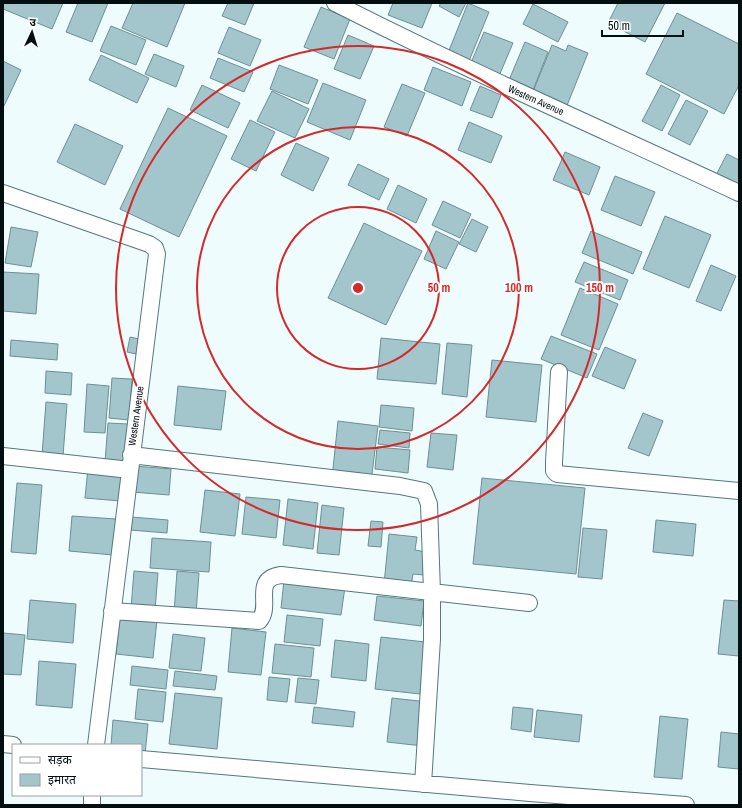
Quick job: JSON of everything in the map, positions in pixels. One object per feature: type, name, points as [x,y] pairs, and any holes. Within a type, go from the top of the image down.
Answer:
[{"type":"street","name":"Western Avenue","points":[[335,3],[415,44],[543,104],[618,136],[739,193]]},
{"type":"street","name":"Western Avenue","points":[[3,193],[149,244],[155,248],[158,261],[130,462],[96,744]]},
{"type":"street","points":[[559,372],[554,462],[554,472],[557,474],[739,491]]},
{"type":"street","points":[[3,456],[130,462],[400,486],[424,491],[428,504],[432,592],[431,664],[423,784]]},
{"type":"street","points":[[112,612],[259,621],[263,617],[264,589],[266,583],[273,576],[281,575],[529,603]]},
{"type":"street","points":[[142,759],[423,784],[529,799],[686,805]]},
{"type":"building","points":[[3,3],[63,3],[52,29],[3,9]]},
{"type":"building","points":[[78,3],[108,3],[92,42],[66,32]]},
{"type":"building","points":[[133,3],[185,3],[167,47],[122,28]]},
{"type":"building","points":[[228,3],[254,3],[245,25],[222,16]]},
{"type":"building","points":[[393,3],[432,3],[422,28],[388,15]]},
{"type":"building","points":[[441,3],[466,3],[459,17],[439,6]]},
{"type":"building","points":[[468,3],[489,12],[469,61],[448,53]]},
{"type":"building","points":[[618,3],[665,3],[645,42],[608,23]]},
{"type":"building","points":[[533,4],[568,22],[558,42],[523,24]]},
{"type":"building","points":[[321,7],[350,19],[334,59],[304,47]]},
{"type":"building","points":[[677,13],[739,44],[739,85],[724,114],[646,74]]},
{"type":"building","points":[[111,26],[146,40],[136,65],[100,51]]},
{"type":"building","points":[[229,27],[261,40],[250,66],[218,53]]},
{"type":"building","points":[[484,32],[513,43],[499,76],[470,65]]},
{"type":"building","points":[[348,35],[374,46],[360,79],[334,69]]},
{"type":"building","points":[[525,42],[548,52],[533,90],[509,80]]},
{"type":"building","points":[[552,45],[566,51],[568,45],[588,53],[566,108],[532,94]]},
{"type":"building","points":[[154,54],[184,66],[176,87],[145,74]]},
{"type":"building","points":[[101,55],[149,78],[137,103],[89,80]]},
{"type":"building","points":[[218,58],[253,72],[244,92],[210,78]]},
{"type":"building","points":[[3,61],[21,70],[4,106],[3,106]]},
{"type":"building","points":[[279,65],[318,80],[308,104],[270,89]]},
{"type":"building","points":[[433,67],[471,82],[462,106],[424,90]]},
{"type":"building","points":[[323,83],[366,100],[350,140],[307,122]]},
{"type":"building","points":[[402,84],[425,93],[407,136],[384,127]]},
{"type":"building","points":[[202,85],[240,103],[228,128],[190,110]]},
{"type":"building","points":[[661,85],[680,95],[662,131],[642,121]]},
{"type":"building","points":[[480,86],[501,95],[492,118],[470,110]]},
{"type":"building","points":[[272,91],[309,109],[295,138],[257,121]]},
{"type":"building","points":[[686,100],[708,111],[690,145],[668,134]]},
{"type":"building","points":[[168,108],[227,136],[179,237],[120,209]]},
{"type":"building","points":[[250,120],[275,132],[256,171],[231,159]]},
{"type":"building","points":[[469,122],[502,136],[491,163],[458,150]]},
{"type":"building","points":[[75,124],[123,146],[105,185],[57,162]]},
{"type":"building","points":[[296,143],[329,158],[313,191],[281,175]]},
{"type":"building","points":[[565,152],[600,167],[589,195],[553,180]]},
{"type":"building","points":[[727,154],[739,160],[739,187],[716,175]]},
{"type":"building","points":[[358,164],[389,179],[379,200],[348,185]]},
{"type":"building","points":[[615,176],[655,192],[641,226],[601,210]]},
{"type":"building","points":[[398,185],[427,199],[416,223],[387,209]]},
{"type":"building","points":[[443,201],[471,214],[460,238],[432,225]]},
{"type":"building","points":[[665,216],[711,235],[689,288],[643,269]]},
{"type":"building","points":[[472,219],[488,227],[476,252],[459,244]]},
{"type":"building","points":[[364,223],[422,251],[386,325],[328,298]]},
{"type":"building","points":[[11,227],[38,232],[31,267],[5,263]]},
{"type":"building","points":[[436,231],[459,242],[446,269],[424,259]]},
{"type":"building","points":[[591,231],[642,252],[633,274],[582,253]]},
{"type":"building","points":[[584,262],[628,280],[620,300],[575,282]]},
{"type":"building","points":[[711,265],[736,276],[721,311],[696,301]]},
{"type":"building","points":[[3,272],[39,274],[36,314],[3,311]]},
{"type":"building","points":[[580,288],[618,304],[599,350],[561,335]]},
{"type":"building","points":[[551,336],[597,354],[587,378],[541,359]]},
{"type":"building","points":[[130,337],[139,339],[136,354],[127,352]]},
{"type":"building","points":[[381,338],[440,344],[436,384],[377,379]]},
{"type":"building","points":[[11,340],[58,344],[57,360],[10,356]]},
{"type":"building","points":[[447,343],[472,345],[467,397],[442,394]]},
{"type":"building","points":[[605,347],[636,360],[624,389],[592,376]]},
{"type":"building","points":[[492,360],[542,365],[536,422],[486,417]]},
{"type":"building","points":[[46,371],[72,373],[71,395],[45,393]]},
{"type":"building","points":[[112,378],[132,379],[129,420],[109,418]]},
{"type":"building","points":[[87,384],[109,386],[105,433],[84,432]]},
{"type":"building","points":[[178,386],[226,391],[221,430],[174,425]]},
{"type":"building","points":[[46,402],[67,404],[63,456],[42,455]]},
{"type":"building","points":[[381,405],[414,408],[412,431],[379,427]]},
{"type":"building","points":[[643,413],[663,421],[649,456],[628,448]]},
{"type":"building","points":[[338,421],[378,426],[371,482],[332,478]]},
{"type":"building","points":[[108,423],[128,424],[124,464],[105,462]]},
{"type":"building","points":[[380,430],[410,433],[409,448],[378,444]]},
{"type":"building","points":[[431,433],[457,435],[453,470],[427,467]]},
{"type":"building","points":[[377,447],[410,450],[408,473],[375,469]]},
{"type":"building","points":[[134,466],[171,469],[169,495],[132,492]]},
{"type":"building","points":[[88,468],[123,472],[120,501],[85,498]]},
{"type":"building","points":[[482,478],[585,488],[576,574],[473,564]]},
{"type":"building","points":[[17,483],[42,485],[36,554],[11,552]]},
{"type":"building","points":[[205,490],[240,494],[235,536],[200,532]]},
{"type":"building","points":[[246,497],[280,500],[276,538],[242,534]]},
{"type":"building","points":[[288,499],[318,503],[313,549],[283,545]]},
{"type":"building","points":[[322,505],[344,508],[339,555],[317,553]]},
{"type":"building","points":[[72,516],[116,519],[113,555],[69,551]]},
{"type":"building","points":[[131,517],[168,520],[167,533],[130,530]]},
{"type":"building","points":[[656,520],[696,524],[693,556],[653,552]]},
{"type":"building","points":[[371,521],[383,522],[381,547],[368,546]]},
{"type":"building","points":[[583,528],[607,530],[602,579],[578,577]]},
{"type":"building","points":[[389,534],[417,537],[415,550],[426,552],[424,575],[413,574],[411,587],[384,584]]},
{"type":"building","points":[[152,538],[211,542],[209,572],[150,568]]},
{"type":"building","points":[[134,571],[158,573],[155,610],[131,608]]},
{"type":"building","points":[[177,571],[199,573],[196,614],[174,613]]},
{"type":"building","points":[[284,580],[345,587],[341,615],[281,608]]},
{"type":"building","points":[[377,596],[424,601],[421,626],[374,620]]},
{"type":"building","points":[[30,600],[76,604],[73,643],[27,639]]},
{"type":"building","points":[[724,600],[739,601],[739,656],[718,654]]},
{"type":"building","points":[[287,615],[323,619],[320,646],[284,642]]},
{"type":"building","points":[[120,616],[157,620],[153,658],[116,654]]},
{"type":"building","points":[[232,628],[266,632],[261,675],[228,672]]},
{"type":"building","points":[[3,633],[25,635],[21,675],[3,674]]},
{"type":"building","points":[[173,634],[205,638],[201,671],[169,668]]},
{"type":"building","points":[[381,637],[425,642],[420,694],[375,689]]},
{"type":"building","points":[[335,640],[369,644],[366,681],[331,677]]},
{"type":"building","points":[[275,644],[314,648],[311,677],[272,673]]},
{"type":"building","points":[[39,661],[76,664],[72,708],[36,705]]},
{"type":"building","points":[[132,666],[168,670],[166,689],[130,685]]},
{"type":"building","points":[[175,671],[217,676],[215,690],[173,686]]},
{"type":"building","points":[[269,677],[290,679],[287,702],[267,700]]},
{"type":"building","points":[[298,678],[319,680],[316,704],[295,702]]},
{"type":"building","points":[[138,689],[166,692],[163,722],[135,719]]},
{"type":"building","points":[[175,693],[222,698],[217,749],[169,744]]},
{"type":"building","points":[[392,698],[428,702],[423,746],[387,742]]},
{"type":"building","points":[[314,707],[355,712],[353,727],[312,723]]},
{"type":"building","points":[[513,707],[533,709],[531,732],[511,729]]},
{"type":"building","points":[[537,710],[582,715],[579,742],[534,737]]},
{"type":"building","points":[[660,716],[688,719],[682,779],[654,777]]},
{"type":"building","points":[[113,720],[148,724],[145,755],[142,755],[142,744],[111,744]]},
{"type":"building","points":[[721,732],[739,734],[739,769],[718,767]]}]
